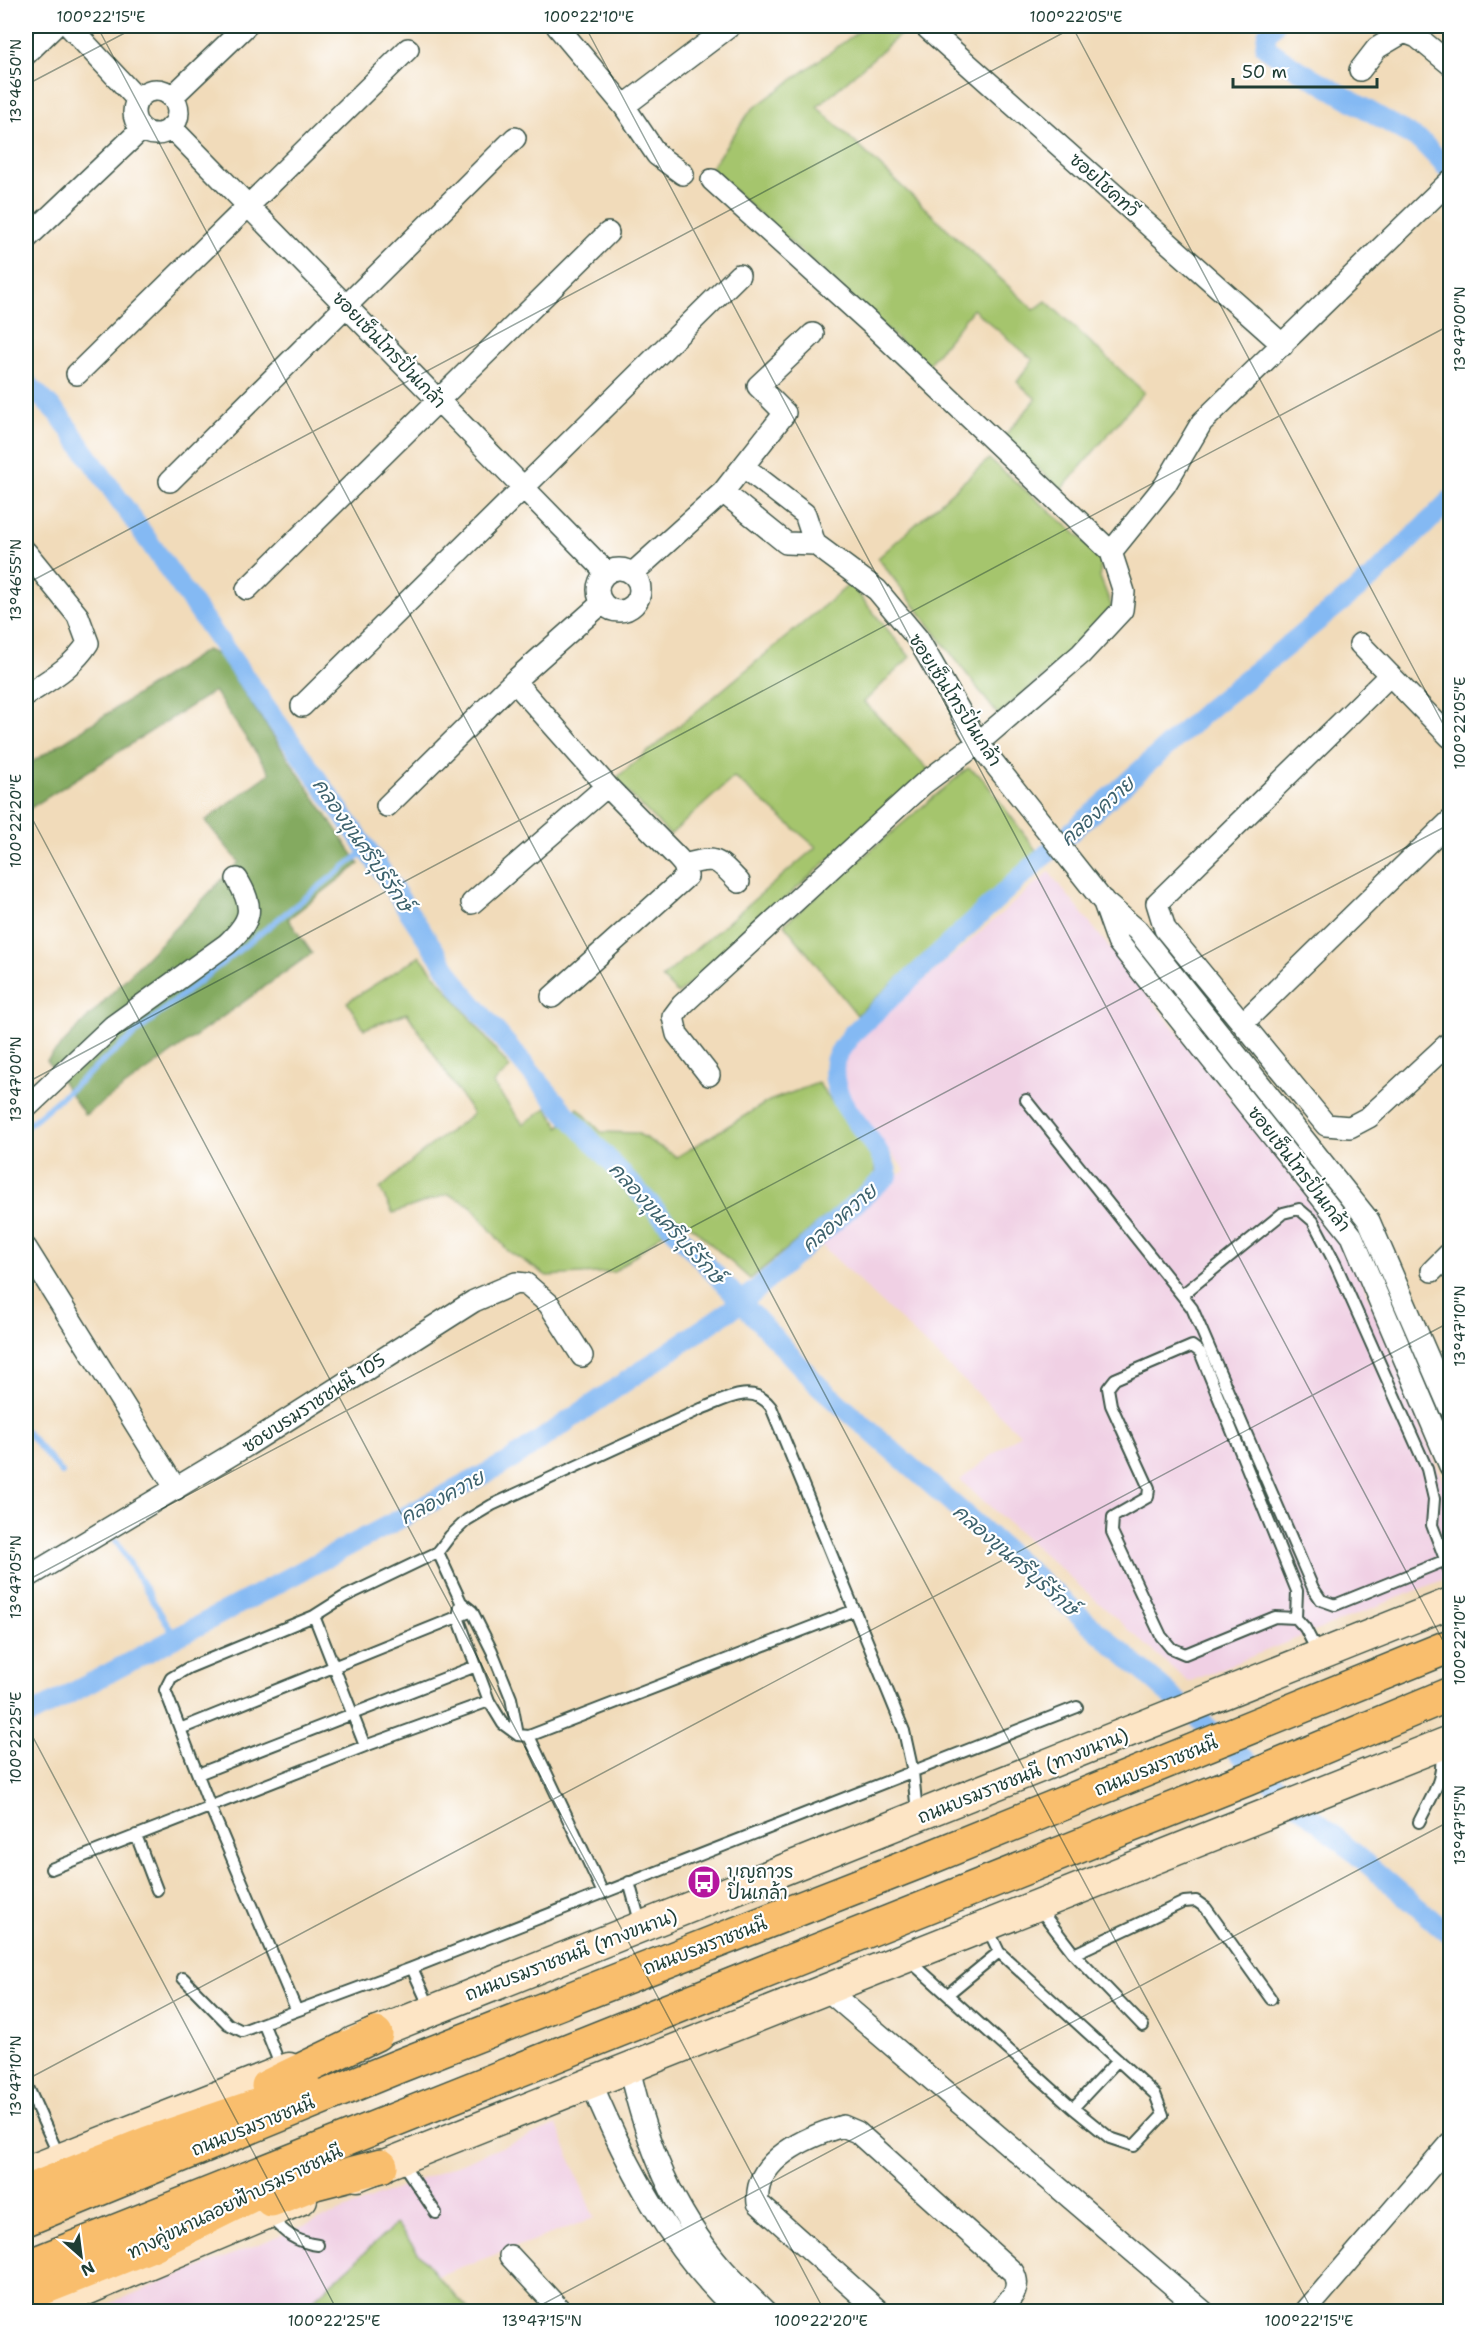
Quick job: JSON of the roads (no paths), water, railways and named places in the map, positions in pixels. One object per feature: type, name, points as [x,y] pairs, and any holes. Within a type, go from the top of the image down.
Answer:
[{"type":"main road","name":"ถนนบรมราชชนนี (ทางขนาน)","points":[[26,2172],[1166,1719],[1450,1603]]},
{"type":"main road","name":"ถนนบรมราชชนนี","points":[[26,2219],[399,2066],[1202,1748],[1450,1646]]},
{"type":"main road","points":[[26,2267],[1247,1779],[1450,1694]]},
{"type":"main road","points":[[34,2312],[390,2162],[826,1989],[907,1958],[993,1940],[1038,1906],[1445,1743]]},
{"type":"main road","points":[[150,2142],[376,2034]]},
{"type":"main road","points":[[26,2192],[150,2142],[315,2086],[399,2066]]},
{"type":"main road","name":"ทางคู่ขนานลอยฟ้าบรมราชชนนี","points":[[26,2295],[152,2245],[346,2149],[407,2114]]},
{"type":"main road","points":[[152,2245],[315,2183],[390,2162]]},
{"type":"street","points":[[26,54],[55,26]]},
{"type":"street","points":[[69,26],[138,100]]},
{"type":"street","points":[[172,97],[246,26]]},
{"type":"street","points":[[556,26],[624,106],[657,155],[683,174]]},
{"type":"street","points":[[624,106],[730,26]]},
{"type":"street","name":"ซอยโชคทวี","points":[[925,26],[1283,345]]},
{"type":"street","points":[[1360,70],[1377,48],[1404,32],[1417,37],[1450,64]]},
{"type":"street","points":[[77,374],[408,49]]},
{"type":"street","points":[[154,91],[172,97],[178,110],[171,127],[156,134],[142,129],[134,112],[138,100],[154,91]]},
{"type":"street","name":"ซอยเซ็นโทรปิ่นเกล้า","points":[[171,127],[607,573]]},
{"type":"street","points":[[26,239],[142,129]]},
{"type":"street","points":[[170,481],[515,138]]},
{"type":"street","points":[[709,1075],[676,1034],[673,1017],[682,1005],[923,784],[978,743],[1081,654],[1122,610],[1124,592],[1111,552],[877,330],[712,180]]},
{"type":"street","points":[[1111,552],[1165,485],[1202,422],[1448,183]]},
{"type":"street","points":[[247,589],[608,233]]},
{"type":"street","points":[[302,706],[739,275]]},
{"type":"street","points":[[633,573],[723,492],[785,413],[758,386],[813,334]]},
{"type":"street","points":[[723,492],[786,543],[815,544],[805,514],[744,467]]},
{"type":"street","name":"ซอยเซ็นโทรปิ่นเกล้า","points":[[815,544],[877,590],[918,639],[978,743],[1102,900],[1137,930],[1369,1221],[1450,1408]]},
{"type":"street","points":[[26,552],[78,616],[88,643],[80,656],[59,674],[26,695]]},
{"type":"street","points":[[620,569],[633,573],[640,586],[639,600],[634,606],[621,612],[614,611],[602,603],[599,597],[599,584],[607,573],[620,569]]},
{"type":"street","points":[[387,806],[514,681],[602,603]]},
{"type":"street","points":[[1360,645],[1450,737]]},
{"type":"street","points":[[1389,675],[1157,903],[1165,929],[1326,1125],[1350,1127],[1369,1117],[1450,1042]]},
{"type":"street","points":[[514,681],[608,786],[684,865],[687,876],[552,997]]},
{"type":"street","points":[[472,903],[608,786]]},
{"type":"street","points":[[1243,1023],[1450,821]]},
{"type":"street","points":[[684,865],[708,858],[721,863],[739,882]]},
{"type":"street","points":[[26,1108],[113,1026],[227,944],[240,932],[248,920],[249,907],[245,893],[237,879]]},
{"type":"street","name":"ซอยเซ็นโทรปิ่นเกล้า","points":[[1102,900],[1118,942],[1352,1236],[1450,1466]]},
{"type":"street","points":[[26,1248],[176,1489]]},
{"type":"street","points":[[1432,1271],[1450,1254]]},
{"type":"street","name":"ซอยบรมราชชนนี 105","points":[[26,1578],[176,1489],[474,1301],[516,1282],[526,1284],[549,1304],[582,1356]]},
{"type":"street","points":[[826,1989],[1204,2312]]},
{"type":"street","points":[[628,2068],[646,2135],[669,2188],[700,2238],[724,2270],[766,2312]]},
{"type":"street","points":[[591,2082],[618,2146],[646,2196],[695,2265],[738,2312]]},
{"type":"street","points":[[880,2312],[758,2203],[757,2194],[762,2180],[777,2158],[788,2150],[843,2126],[857,2132],[1013,2272],[1017,2279],[1014,2294],[999,2312]]},
{"type":"street","points":[[618,2146],[646,2135]]},
{"type":"street","points":[[1305,2312],[1450,2144]]},
{"type":"street","points":[[510,2256],[562,2312]]},
{"type":"lane","points":[[1026,1100],[1182,1295],[1203,1329],[1313,1588],[1321,1600],[1335,1605],[1446,1560]]},
{"type":"lane","points":[[1182,1295],[1284,1213],[1299,1209],[1313,1221],[1336,1265],[1427,1469],[1434,1499],[1432,1525],[1450,1572]]},
{"type":"lane","points":[[1296,1618],[1275,1617],[1185,1654],[1171,1648],[1161,1636],[1112,1532],[1113,1517],[1148,1497],[1149,1488],[1112,1405],[1108,1388],[1115,1379],[1191,1346],[1200,1352],[1297,1591],[1296,1618],[1305,1628],[1320,1656]]},
{"type":"lane","points":[[296,2009],[210,1806],[165,1690],[171,1678],[188,1668],[314,1616],[345,1597],[438,1552],[450,1536],[467,1520],[492,1504],[734,1396],[752,1393],[764,1397],[771,1407],[904,1731],[913,1772],[917,1818]]},
{"type":"lane","points":[[438,1552],[461,1602],[472,1611],[511,1698],[524,1736],[603,1893]]},
{"type":"lane","points":[[461,1602],[458,1617],[489,1701],[503,1724],[524,1736]]},
{"type":"lane","points":[[524,1736],[855,1610]]},
{"type":"lane","points":[[180,1729],[472,1611]]},
{"type":"lane","points":[[314,1616],[365,1746]]},
{"type":"lane","points":[[198,1774],[476,1666]]},
{"type":"lane","points":[[51,1869],[365,1746],[489,1701]]},
{"type":"lane","points":[[183,1978],[236,2029],[242,2031],[264,2025],[296,2009],[412,1968],[1077,1707]]},
{"type":"lane","points":[[1419,1822],[1441,1778],[1445,1743]]},
{"type":"lane","points":[[136,1835],[157,1890]]},
{"type":"lane","points":[[629,1882],[642,1928]]},
{"type":"lane","points":[[1074,1954],[1184,1902],[1196,1901],[1206,1908],[1271,1999]]},
{"type":"lane","points":[[1038,1906],[1074,1954],[1143,2026]]},
{"type":"lane","points":[[907,1958],[1073,2108],[1110,2138],[1134,2146],[1163,2115],[1155,2094],[993,1940],[948,1994]]},
{"type":"lane","points":[[412,1968],[431,2010]]},
{"type":"lane","points":[[264,2025],[282,2070]]},
{"type":"lane","points":[[1073,2108],[1118,2060]]},
{"type":"lane","points":[[26,2083],[60,2158]]},
{"type":"lane","points":[[390,2162],[436,2213]]},
{"type":"lane","points":[[267,2214],[286,2234],[299,2242],[318,2245]]},
{"type":"waterway","name":"คลองควาย","points":[[1274,26],[1267,34],[1265,47],[1294,67],[1422,142],[1450,171]]},
{"type":"waterway","name":"คลองขุนศรีบุรีรักษ์","points":[[26,382],[59,415],[367,849],[461,990],[562,1109],[819,1386],[1168,1693],[1450,1935]]},
{"type":"waterway","name":"คลองควาย","points":[[26,1717],[511,1460],[742,1302],[888,1175],[875,1146],[846,1107],[835,1078],[836,1058],[852,1034],[1014,883],[1210,708],[1375,575],[1450,500]]},
{"type":"waterway","points":[[26,1127],[167,1007],[367,849]]},
{"type":"waterway","points":[[26,1431],[62,1473]]},
{"type":"waterway","points":[[116,1541],[176,1638]]},
{"type":"place","name":"บุญถาวร ปิ่นเกล้า","points":[[704,1882]]}]
